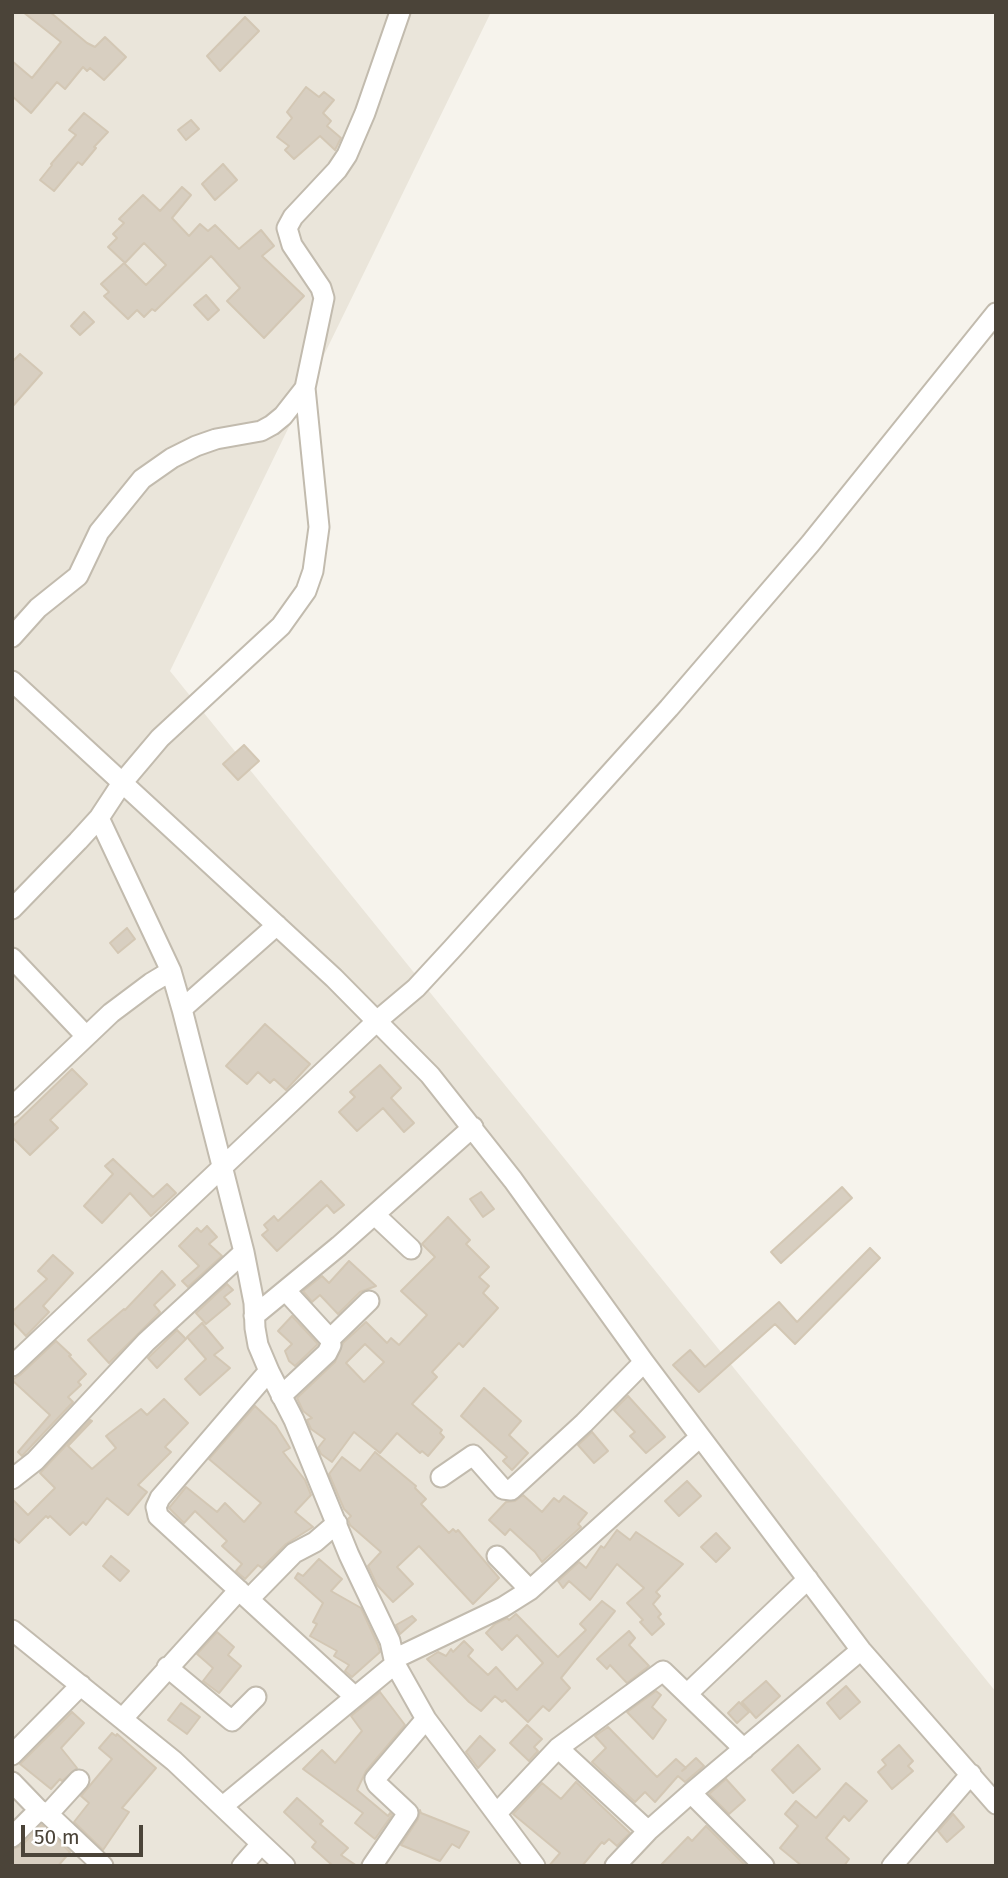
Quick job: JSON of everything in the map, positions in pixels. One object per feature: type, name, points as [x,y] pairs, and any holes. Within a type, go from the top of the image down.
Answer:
[{"type":"street","points":[[12,909],[99,818],[122,783],[160,738],[281,626],[306,591],[313,572],[319,527],[305,388],[324,294],[292,245],[287,228],[293,217],[337,170],[347,155],[365,113],[400,12]]},
{"type":"street","points":[[12,1366],[378,1020],[416,988],[669,708],[810,544],[996,313]]},
{"type":"street","points":[[12,637],[38,608],[78,576],[99,532],[142,479],[172,458],[196,446],[215,439],[261,431],[272,425],[283,416],[305,388]]},
{"type":"street","points":[[12,681],[378,1020],[429,1075],[473,1127],[580,1270],[644,1362],[862,1650],[996,1804]]},
{"type":"street","points":[[99,818],[171,971],[244,1252],[254,1303],[258,1345],[294,1420],[390,1641],[394,1661],[426,1718],[535,1866]]},
{"type":"street","points":[[182,1009],[277,925]]},
{"type":"street","points":[[12,958],[86,1036]]},
{"type":"street","points":[[12,1107],[86,1036],[151,983],[171,971]]},
{"type":"street","points":[[254,1316],[375,1215],[473,1127]]},
{"type":"street","points":[[375,1215],[411,1249]]},
{"type":"street","points":[[12,1479],[46,1451],[146,1342],[244,1252]]},
{"type":"street","points":[[281,1396],[327,1353],[331,1345],[330,1339],[286,1291]]},
{"type":"street","points":[[330,1339],[369,1301]]},
{"type":"street","points":[[441,1477],[473,1455],[503,1489],[511,1490],[584,1423],[644,1362]]},
{"type":"street","points":[[269,1371],[160,1499],[156,1507],[158,1516],[354,1696]]},
{"type":"street","points":[[223,1806],[394,1661],[503,1607],[530,1590],[700,1437]]},
{"type":"street","points":[[123,1718],[167,1667],[244,1594],[337,1523]]},
{"type":"street","points":[[497,1556],[530,1590]]},
{"type":"street","points":[[688,1693],[808,1579]]},
{"type":"street","points":[[12,1630],[174,1761],[285,1866]]},
{"type":"street","points":[[615,1866],[691,1793],[862,1650]]},
{"type":"street","points":[[167,1667],[232,1721],[256,1697]]},
{"type":"street","points":[[497,1813],[558,1748],[663,1671],[744,1749]]},
{"type":"street","points":[[12,1755],[81,1685]]},
{"type":"street","points":[[372,1866],[408,1814],[375,1779],[426,1718]]},
{"type":"street","points":[[558,1748],[649,1831]]},
{"type":"street","points":[[892,1866],[971,1774]]},
{"type":"street","points":[[12,1837],[79,1780]]},
{"type":"street","points":[[12,1782],[103,1866]]},
{"type":"street","points":[[691,1793],[764,1866]]},
{"type":"street","points":[[242,1866],[261,1844]]},
{"type":"shaded area","points":[[12,12],[491,12],[170,671],[996,1692],[996,1866],[12,1866]]},
{"type":"building","points":[[23,12],[50,12],[87,43],[95,47],[105,37],[126,57],[104,80],[90,68],[87,71],[83,67],[65,89],[57,82],[31,113],[12,96],[12,61],[32,78],[61,42]]},
{"type":"building","points":[[245,17],[259,31],[220,71],[207,56]]},
{"type":"building","points":[[306,87],[319,97],[324,92],[334,100],[323,113],[331,121],[327,126],[341,138],[335,150],[320,136],[294,159],[285,150],[289,146],[277,137],[292,118],[287,112]]},
{"type":"building","points":[[84,113],[108,132],[82,165],[78,162],[54,191],[40,180],[76,135],[69,130]]},
{"type":"building","points":[[191,120],[199,129],[186,140],[178,130]]},
{"type":"building","points":[[223,164],[237,180],[215,200],[202,184]]},
{"type":"building","points":[[182,187],[191,195],[172,218],[189,236],[200,224],[208,231],[215,225],[239,249],[261,230],[274,246],[262,256],[304,296],[264,338],[227,301],[240,288],[211,256],[155,311],[152,309],[144,317],[137,310],[128,319],[104,296],[109,292],[101,284],[124,263],[146,285],[166,265],[144,243],[125,263],[108,247],[117,238],[113,234],[124,223],[119,219],[143,195],[160,211]]},
{"type":"building","points":[[206,295],[219,310],[208,320],[194,305]]},
{"type":"building","points":[[84,312],[94,322],[80,335],[71,326]]},
{"type":"building","points":[[20,354],[42,373],[12,407],[12,362]]},
{"type":"building","points":[[244,745],[259,761],[238,780],[223,764]]},
{"type":"building","points":[[127,928],[135,939],[118,953],[110,943]]},
{"type":"building","points":[[265,1024],[310,1064],[286,1090],[274,1079],[270,1083],[258,1072],[247,1084],[226,1066]]},
{"type":"building","points":[[380,1065],[401,1088],[391,1098],[414,1123],[404,1132],[383,1108],[357,1131],[339,1112],[355,1097],[350,1092]]},
{"type":"building","points":[[72,1069],[87,1084],[50,1120],[58,1128],[30,1155],[12,1137],[12,1127]]},
{"type":"building","points":[[113,1159],[153,1197],[167,1184],[176,1193],[151,1216],[130,1193],[102,1223],[84,1206],[113,1174],[105,1166]]},
{"type":"building","points":[[321,1181],[344,1205],[334,1213],[327,1205],[277,1251],[262,1235],[268,1230],[264,1225],[274,1216],[278,1221]]},
{"type":"building","points":[[842,1187],[852,1198],[781,1263],[771,1252]]},
{"type":"building","points":[[481,1192],[494,1209],[483,1217],[470,1199]]},
{"type":"building","points":[[448,1217],[470,1240],[466,1244],[489,1267],[479,1277],[489,1286],[483,1293],[498,1308],[463,1347],[459,1343],[432,1372],[437,1377],[412,1404],[442,1430],[440,1433],[444,1437],[428,1456],[422,1451],[420,1453],[397,1433],[380,1453],[354,1432],[332,1462],[321,1454],[318,1448],[325,1439],[311,1429],[307,1420],[312,1418],[303,1411],[297,1398],[335,1362],[343,1343],[366,1322],[387,1343],[391,1338],[399,1345],[427,1315],[401,1291],[435,1257],[422,1244]],"holes":[[[365,1344],[384,1362],[364,1382],[346,1363]]]},
{"type":"building","points":[[207,1226],[217,1237],[209,1244],[222,1256],[188,1287],[182,1281],[199,1266],[179,1246],[197,1228],[201,1232]]},
{"type":"building","points":[[870,1248],[880,1258],[795,1344],[775,1324],[699,1392],[673,1365],[690,1350],[705,1367],[779,1302],[797,1322]]},
{"type":"building","points":[[53,1255],[73,1273],[43,1306],[49,1312],[26,1336],[12,1321],[12,1312],[47,1279],[38,1271]]},
{"type":"building","points":[[349,1261],[376,1286],[360,1292],[338,1314],[320,1295],[312,1302],[303,1291],[322,1276],[329,1283]]},
{"type":"building","points":[[162,1271],[175,1285],[154,1305],[160,1312],[109,1363],[88,1340],[125,1310]]},
{"type":"building","points":[[227,1284],[233,1290],[224,1297],[230,1304],[206,1324],[196,1313]]},
{"type":"building","points":[[292,1316],[318,1344],[295,1366],[289,1361],[285,1351],[292,1344],[278,1331]]},
{"type":"building","points":[[202,1323],[223,1348],[214,1355],[230,1368],[200,1395],[185,1379],[206,1359],[187,1337]]},
{"type":"building","points":[[177,1330],[186,1339],[157,1368],[148,1358]]},
{"type":"building","points":[[56,1341],[86,1374],[78,1382],[81,1385],[68,1397],[73,1402],[22,1456],[18,1452],[50,1415],[12,1380]]},
{"type":"building","points":[[484,1388],[521,1421],[509,1435],[528,1453],[512,1470],[503,1461],[507,1457],[461,1416]]},
{"type":"building","points":[[628,1396],[665,1437],[646,1453],[630,1436],[635,1432],[614,1410]]},
{"type":"building","points":[[164,1399],[188,1423],[165,1447],[171,1452],[138,1485],[147,1492],[128,1515],[107,1498],[86,1525],[83,1522],[70,1535],[50,1516],[46,1516],[19,1543],[12,1537],[12,1499],[28,1515],[55,1488],[40,1473],[90,1420],[92,1421],[68,1446],[92,1469],[116,1448],[106,1436],[141,1409],[147,1415]]},
{"type":"building","points":[[255,1406],[276,1426],[290,1448],[283,1452],[305,1480],[311,1495],[295,1512],[313,1527],[286,1544],[262,1568],[258,1565],[245,1579],[236,1571],[242,1564],[222,1546],[227,1541],[195,1511],[184,1523],[169,1508],[186,1487],[217,1512],[225,1503],[244,1522],[261,1503],[209,1459]]},
{"type":"building","points":[[592,1432],[608,1451],[594,1463],[578,1445]]},
{"type":"building","points":[[375,1452],[416,1486],[426,1499],[421,1504],[449,1533],[453,1529],[456,1532],[458,1530],[499,1578],[473,1604],[419,1546],[397,1567],[413,1584],[393,1602],[377,1585],[368,1566],[381,1552],[350,1525],[348,1519],[351,1516],[344,1509],[329,1474],[342,1457],[360,1471]]},
{"type":"building","points":[[687,1481],[701,1496],[679,1516],[665,1501]]},
{"type":"building","points":[[523,1495],[542,1512],[554,1498],[559,1502],[564,1496],[587,1513],[578,1524],[581,1527],[542,1562],[510,1529],[505,1535],[489,1520],[506,1502],[515,1501]]},
{"type":"building","points":[[617,1530],[630,1540],[636,1532],[683,1564],[656,1592],[660,1596],[653,1604],[661,1614],[658,1617],[664,1624],[652,1635],[640,1622],[643,1620],[627,1603],[644,1588],[617,1564],[590,1600],[569,1581],[563,1588],[558,1581],[579,1562],[586,1568],[601,1546],[604,1548]]},
{"type":"building","points":[[716,1533],[730,1548],[716,1562],[701,1547]]},
{"type":"building","points":[[111,1556],[129,1571],[120,1581],[103,1566]]},
{"type":"building","points":[[319,1559],[342,1579],[331,1591],[361,1608],[380,1652],[352,1677],[345,1671],[349,1665],[334,1656],[337,1651],[310,1636],[317,1624],[313,1622],[323,1603],[295,1578],[298,1573],[303,1576]]},
{"type":"building","points":[[602,1601],[615,1611],[561,1678],[570,1688],[549,1711],[543,1706],[528,1722],[505,1700],[502,1702],[495,1696],[481,1711],[427,1659],[438,1652],[446,1656],[451,1649],[453,1652],[464,1641],[473,1650],[468,1656],[488,1675],[496,1667],[517,1690],[543,1663],[517,1635],[502,1650],[486,1633],[495,1624],[507,1618],[509,1620],[516,1614],[558,1657],[586,1630],[580,1624]]},
{"type":"building","points":[[412,1616],[416,1620],[400,1634],[396,1625]]},
{"type":"building","points":[[629,1631],[635,1638],[629,1645],[649,1666],[627,1683],[610,1665],[607,1669],[597,1659]]},
{"type":"building","points":[[217,1632],[234,1647],[228,1655],[241,1666],[219,1693],[203,1681],[213,1668],[197,1654]]},
{"type":"building","points":[[766,1681],[780,1696],[756,1718],[742,1702]]},
{"type":"building","points":[[846,1686],[860,1702],[840,1719],[827,1703]]},
{"type":"building","points":[[656,1691],[661,1695],[652,1707],[666,1720],[653,1739],[627,1712]]},
{"type":"building","points":[[380,1692],[405,1725],[366,1771],[357,1790],[388,1816],[390,1813],[392,1815],[375,1839],[355,1823],[363,1813],[303,1769],[322,1750],[335,1763],[362,1731],[351,1716]]},
{"type":"building","points":[[739,1702],[749,1712],[737,1723],[728,1713]]},
{"type":"building","points":[[181,1703],[200,1717],[187,1734],[168,1720]]},
{"type":"building","points":[[72,1712],[84,1723],[61,1748],[77,1768],[62,1781],[60,1779],[51,1789],[20,1764]]},
{"type":"building","points":[[527,1725],[542,1739],[534,1747],[538,1751],[529,1761],[510,1743]]},
{"type":"building","points":[[608,1727],[657,1777],[676,1759],[686,1768],[696,1758],[704,1766],[685,1782],[678,1776],[655,1802],[645,1792],[635,1802],[592,1762],[606,1748],[595,1736]]},
{"type":"building","points":[[112,1733],[116,1736],[117,1734],[156,1768],[122,1808],[129,1812],[103,1850],[74,1822],[89,1803],[81,1796],[112,1759],[99,1748]]},
{"type":"building","points":[[480,1736],[495,1750],[478,1768],[466,1752]]},
{"type":"building","points":[[798,1745],[820,1769],[793,1793],[772,1770]]},
{"type":"building","points":[[899,1745],[913,1761],[908,1766],[913,1771],[892,1789],[878,1772],[886,1765],[882,1760]]},
{"type":"building","points":[[726,1779],[745,1800],[729,1814],[709,1794]]},
{"type":"building","points":[[576,1782],[630,1833],[617,1846],[609,1839],[604,1844],[602,1842],[582,1866],[549,1866],[560,1853],[513,1814],[542,1783],[561,1799]]},
{"type":"building","points":[[846,1783],[867,1801],[849,1821],[844,1816],[826,1838],[849,1859],[844,1866],[802,1866],[780,1848],[798,1826],[785,1814],[796,1801],[816,1818]]},
{"type":"building","points":[[297,1798],[323,1821],[320,1824],[348,1848],[341,1855],[357,1866],[333,1866],[312,1847],[316,1842],[284,1812]]},
{"type":"building","points":[[420,1810],[421,1813],[469,1832],[459,1848],[452,1844],[440,1861],[401,1845],[418,1819]]},
{"type":"building","points":[[953,1814],[964,1827],[947,1842],[938,1831]]},
{"type":"building","points":[[42,1825],[70,1852],[58,1866],[12,1866],[12,1849],[21,1846]]},
{"type":"building","points":[[706,1826],[746,1866],[660,1866],[688,1837],[692,1841]]}]
